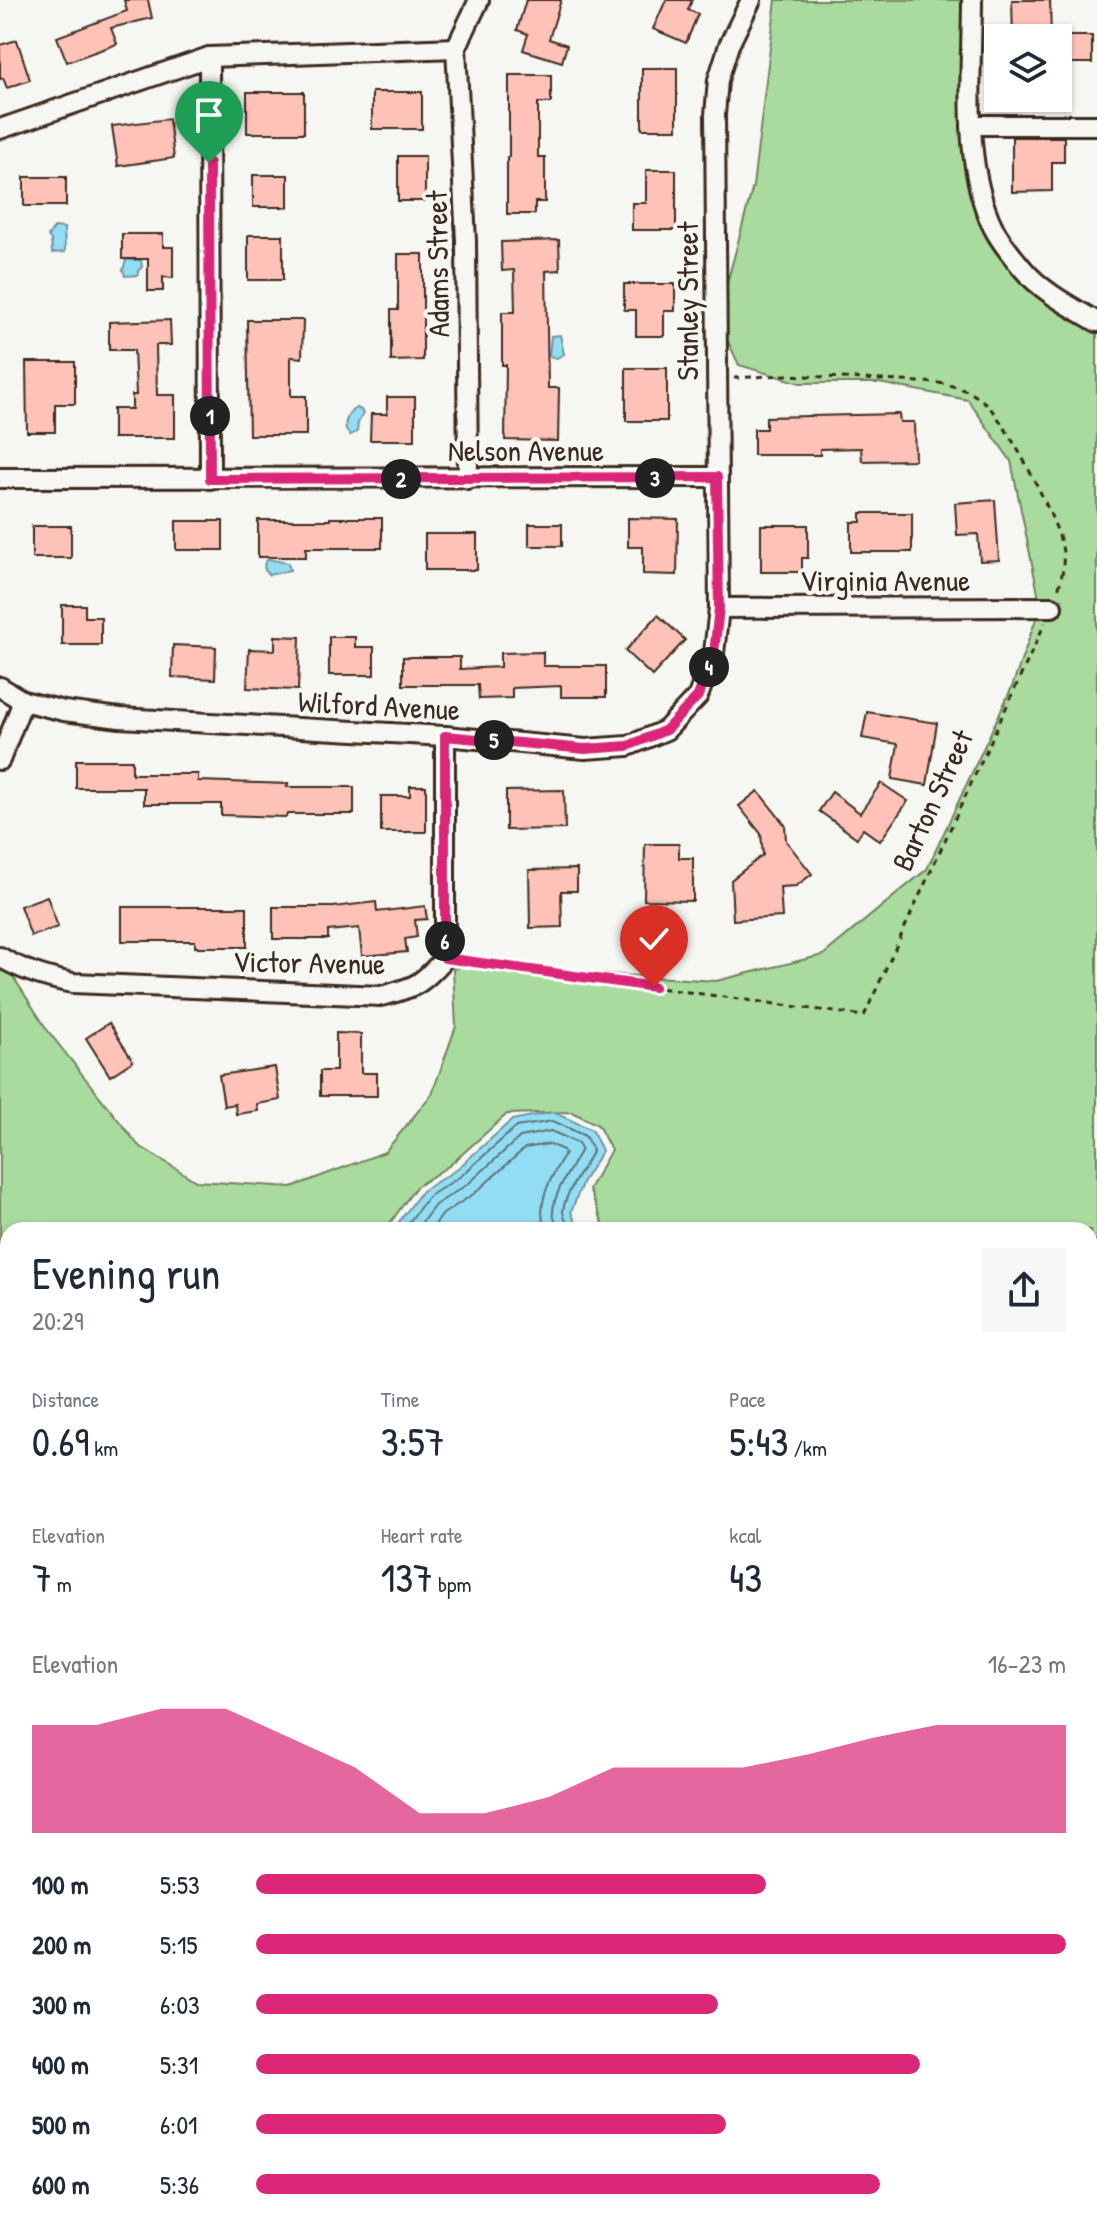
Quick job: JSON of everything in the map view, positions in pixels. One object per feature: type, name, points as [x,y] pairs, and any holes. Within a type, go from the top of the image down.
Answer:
[{"type":"street","points":[[0,129],[209,57],[456,48],[479,0]]},
{"type":"street","name":"Stanley Street","points":[[719,608],[715,115],[718,80],[729,45],[751,0]]},
{"type":"street","points":[[972,0],[971,125],[977,182],[994,230],[1024,271],[1064,303],[1097,322]]},
{"type":"street","name":"Adams Street","points":[[456,48],[466,241],[468,479]]},
{"type":"street","points":[[209,57],[210,479]]},
{"type":"street","points":[[971,125],[1097,125]]},
{"type":"street","name":"Nelson Avenue","points":[[0,478],[717,477]]},
{"type":"street","name":"Virginia Avenue","points":[[719,608],[1052,607]]},
{"type":"street","name":"Wilford Avenue","points":[[0,687],[23,701],[64,711],[120,718],[445,736],[585,749],[628,746],[666,730],[698,696],[714,653],[719,608]]},
{"type":"street","points":[[0,760],[23,701]]},
{"type":"street","points":[[445,736],[445,958]]},
{"type":"street","name":"Victor Avenue","points":[[0,957],[46,978],[73,983],[381,996],[411,988],[426,980],[445,958]]},
{"type":"path","points":[[715,379],[787,375],[939,383],[959,387],[986,403],[1010,433],[1051,516],[1064,551],[1062,578],[1052,607]]},
{"type":"path","name":"Barton Street","points":[[445,958],[864,1016],[1052,607]]},
{"type":"green space","points":[[776,0],[963,0],[961,133],[967,183],[985,232],[1016,276],[1057,309],[1097,334],[1097,1222],[603,1222],[589,1189],[611,1150],[598,1125],[572,1112],[507,1114],[450,1165],[416,1187],[391,1222],[0,1222],[0,968],[12,975],[48,1031],[138,1145],[196,1181],[292,1187],[385,1152],[432,1094],[456,1026],[453,969],[488,958],[530,969],[716,981],[823,955],[927,869],[1012,687],[1037,616],[1061,615],[1062,599],[1039,598],[1011,461],[968,400],[879,383],[800,383],[739,365],[725,335],[725,291],[753,186]]},
{"type":"water","points":[[55,227],[64,228],[65,252],[52,253],[48,236]]},
{"type":"water","points":[[126,260],[141,260],[138,275],[125,276]]},
{"type":"water","points":[[560,335],[564,354],[557,358],[549,356],[551,336]]},
{"type":"water","points":[[357,408],[363,414],[357,432],[350,435],[346,430],[346,420]]},
{"type":"water","points":[[268,559],[288,563],[290,570],[269,575],[264,567]]},
{"type":"water","points":[[553,1112],[592,1130],[602,1151],[583,1181],[571,1212],[575,1222],[399,1222],[422,1191],[456,1170],[512,1120]]},
{"type":"building","points":[[124,0],[148,0],[152,18],[111,28],[117,44],[67,62],[57,37],[127,11]]},
{"type":"building","points":[[526,0],[561,0],[549,39],[567,45],[562,62],[523,50],[528,34],[517,30]]},
{"type":"building","points":[[666,0],[692,0],[688,10],[698,14],[686,43],[653,29]]},
{"type":"building","points":[[1012,0],[1050,0],[1051,24],[1013,24]]},
{"type":"building","points":[[1072,36],[1092,36],[1092,63],[1072,63]]},
{"type":"building","points":[[17,40],[30,80],[7,88],[3,78],[0,79],[0,45]]},
{"type":"building","points":[[642,68],[677,68],[677,129],[642,129]]},
{"type":"building","points":[[509,75],[551,75],[551,103],[538,103],[538,157],[545,157],[545,202],[535,202],[535,214],[507,214]]},
{"type":"building","points":[[247,92],[304,92],[304,133],[247,133]]},
{"type":"building","points":[[372,92],[422,92],[422,129],[372,129]]},
{"type":"building","points":[[169,119],[174,158],[118,166],[112,126]]},
{"type":"building","points":[[1012,137],[1064,137],[1064,162],[1052,162],[1052,191],[1012,192]]},
{"type":"building","points":[[398,156],[425,156],[425,201],[398,201]]},
{"type":"building","points":[[646,170],[676,170],[676,230],[632,230],[632,203],[646,203]]},
{"type":"building","points":[[253,175],[288,175],[288,207],[253,207]]},
{"type":"building","points":[[24,177],[66,177],[66,206],[24,206]]},
{"type":"building","points":[[122,234],[163,234],[163,247],[173,247],[173,278],[163,277],[163,291],[148,291],[148,259],[122,259]]},
{"type":"building","points":[[248,235],[283,235],[283,280],[248,280]]},
{"type":"building","points":[[559,240],[560,270],[546,271],[548,388],[559,388],[558,441],[505,440],[506,365],[502,365],[502,312],[515,312],[514,270],[502,271],[501,242]]},
{"type":"building","points":[[398,254],[423,254],[423,360],[391,361],[391,310],[398,310]]},
{"type":"building","points":[[624,284],[675,284],[675,311],[664,311],[664,336],[636,336],[636,310],[624,310]]},
{"type":"building","points":[[170,320],[171,345],[156,345],[157,395],[175,395],[175,438],[113,438],[113,409],[132,409],[132,395],[136,395],[134,350],[109,350],[109,322]]},
{"type":"building","points":[[247,320],[303,320],[302,358],[291,357],[291,396],[306,396],[306,435],[249,435]]},
{"type":"building","points":[[26,362],[75,362],[75,404],[55,404],[55,432],[27,432]]},
{"type":"building","points":[[626,368],[667,368],[667,421],[626,421]]},
{"type":"building","points":[[387,397],[415,397],[415,440],[370,440],[371,414],[387,414]]},
{"type":"building","points":[[899,414],[900,422],[914,422],[915,460],[862,461],[861,448],[820,449],[820,455],[754,455],[754,429],[766,429],[766,417]]},
{"type":"building","points":[[995,500],[999,560],[980,561],[978,534],[957,535],[955,503]]},
{"type":"building","points":[[861,513],[912,513],[912,552],[851,552],[851,522],[861,522]]},
{"type":"building","points":[[382,518],[382,548],[306,548],[306,557],[258,557],[258,520]]},
{"type":"building","points":[[628,518],[678,519],[677,575],[643,574],[643,547],[628,547]]},
{"type":"building","points":[[176,521],[223,521],[223,550],[176,550]]},
{"type":"building","points":[[529,524],[562,524],[562,546],[529,546]]},
{"type":"building","points":[[761,525],[808,525],[808,558],[802,558],[802,572],[761,572]]},
{"type":"building","points":[[32,526],[71,526],[71,558],[32,558]]},
{"type":"building","points":[[425,534],[477,534],[477,570],[425,570]]},
{"type":"building","points":[[62,605],[85,605],[85,617],[101,617],[101,645],[62,645]]},
{"type":"building","points":[[658,615],[685,640],[652,676],[625,651]]},
{"type":"building","points":[[275,636],[300,637],[298,690],[247,688],[249,649],[275,650]]},
{"type":"building","points":[[329,637],[355,637],[355,647],[374,647],[374,675],[329,675]]},
{"type":"building","points":[[173,645],[216,647],[215,679],[172,677]]},
{"type":"building","points":[[543,652],[543,666],[606,666],[606,697],[561,697],[561,686],[512,688],[512,698],[479,699],[478,685],[403,685],[403,657],[460,657],[460,669],[500,667],[500,653]]},
{"type":"building","points":[[867,712],[937,723],[927,785],[892,779],[898,744],[862,738]]},
{"type":"building","points":[[76,760],[132,760],[132,774],[198,774],[198,781],[288,784],[287,787],[354,787],[354,814],[287,814],[286,817],[221,815],[221,804],[144,804],[144,788],[76,788]]},
{"type":"building","points":[[881,783],[908,801],[880,841],[863,829],[857,838],[819,811],[832,792],[860,813]]},
{"type":"building","points":[[410,786],[426,786],[426,832],[381,832],[381,796],[410,796]]},
{"type":"building","points":[[564,790],[565,829],[506,830],[506,791]]},
{"type":"building","points":[[758,791],[785,825],[786,841],[812,874],[796,886],[780,887],[782,917],[733,920],[731,880],[763,855],[761,834],[739,806]]},
{"type":"building","points":[[645,844],[679,844],[679,858],[693,858],[693,901],[644,900]]},
{"type":"building","points":[[577,869],[577,891],[561,891],[562,927],[530,928],[529,870]]},
{"type":"building","points":[[47,896],[58,927],[31,936],[20,906]]},
{"type":"building","points":[[376,902],[377,912],[425,906],[427,919],[415,920],[417,937],[405,939],[407,952],[362,956],[359,928],[328,931],[328,939],[273,939],[273,907],[333,907]]},
{"type":"building","points":[[122,907],[247,907],[247,947],[195,947],[195,941],[122,941]]},
{"type":"building","points":[[109,1023],[133,1061],[110,1076],[86,1038]]},
{"type":"building","points":[[336,1033],[361,1034],[361,1073],[377,1073],[377,1096],[320,1096],[320,1071],[336,1071]]},
{"type":"building","points":[[275,1067],[280,1100],[257,1104],[258,1111],[236,1114],[235,1104],[224,1106],[219,1075]]},
{"type":"route","points":[[209,163],[210,479],[717,477],[719,608],[714,653],[698,696],[666,730],[628,746],[585,749],[445,736],[445,958],[654,987]]}]
